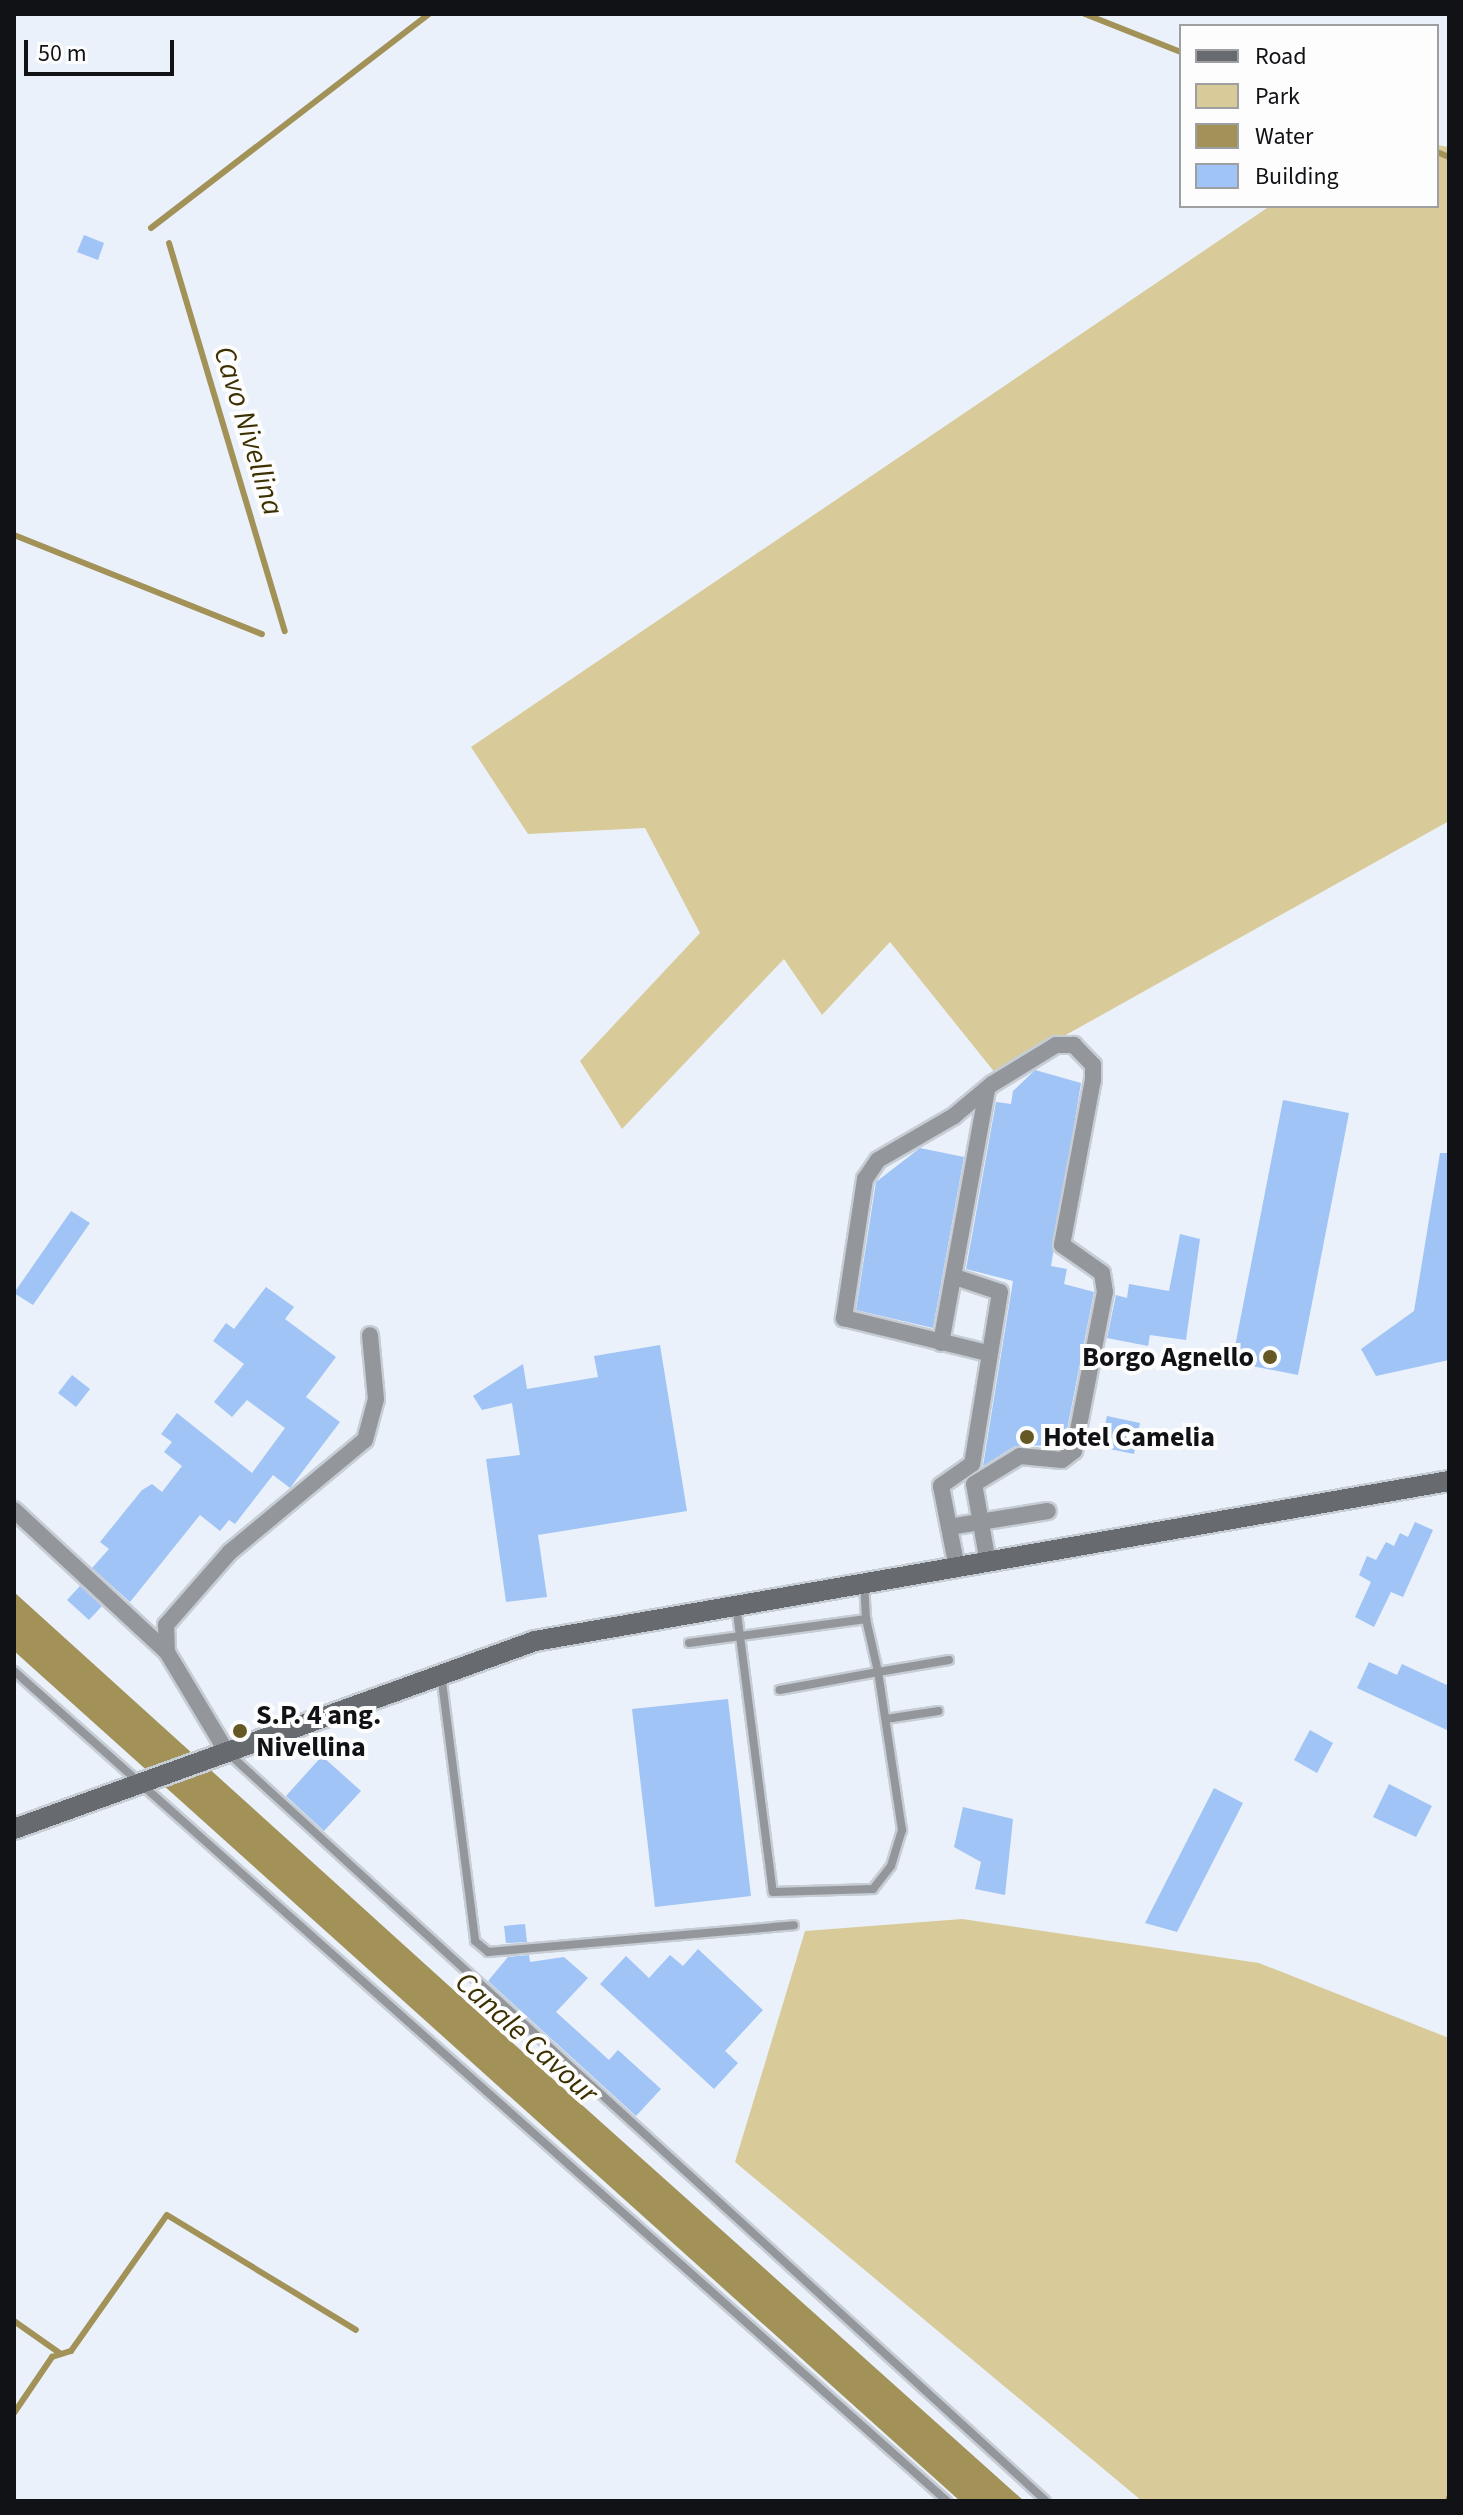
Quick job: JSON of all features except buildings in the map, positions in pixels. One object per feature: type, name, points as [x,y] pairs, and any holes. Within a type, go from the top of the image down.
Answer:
[{"type":"street","points":[[988,1353],[851,1324],[841,1307],[871,1166],[1063,1043],[1093,1065],[1062,1238],[1068,1254],[1107,1282],[1074,1451],[1062,1460],[1020,1456],[979,1477],[981,1522],[988,1563]]},
{"type":"street","points":[[941,1343],[987,1091]]},
{"type":"street","points":[[955,1277],[1000,1292],[972,1464],[941,1486],[957,1568]]},
{"type":"street","points":[[167,1652],[166,1625],[230,1552],[365,1440],[376,1399],[370,1335]]},
{"type":"street","points":[[14,1829],[440,1670],[535,1641],[1449,1481]]},
{"type":"street","points":[[14,1510],[167,1652],[218,1752]]},
{"type":"street","points":[[949,1527],[1048,1511]]},
{"type":"lane","points":[[736,1604],[770,1882],[779,1896],[873,1889],[891,1866],[902,1830],[878,1672],[866,1619],[863,1584]]},
{"type":"lane","points":[[689,1643],[866,1619]]},
{"type":"lane","points":[[780,1690],[949,1660]]},
{"type":"lane","points":[[440,1670],[475,1941],[488,1952],[794,1925]]},
{"type":"lane","points":[[14,1671],[319,1938],[947,2501]]},
{"type":"lane","points":[[886,1719],[938,1711]]},
{"type":"lane","points":[[218,1752],[1046,2501]]},
{"type":"green space","points":[[1439,145],[1449,147],[1449,821],[996,1074],[890,942],[822,1015],[784,959],[622,1129],[580,1061],[700,933],[645,828],[528,834],[471,747],[1267,208],[1439,208]]},
{"type":"green space","points":[[962,1919],[1259,1963],[1449,2038],[1449,2501],[1142,2501],[735,2162],[805,1931]]},
{"type":"water","points":[[14,1592],[1024,2501],[960,2501],[14,1651]]},
{"type":"waterway","name":"Cavo Nivellina","points":[[151,228],[429,14]]},
{"type":"waterway","name":"Cavo Nivellina","points":[[1085,14],[1179,51]]},
{"type":"waterway","name":"Cavo Nivellina","points":[[1439,153],[1449,157]]},
{"type":"waterway","name":"Cavo Nivellina","points":[[169,243],[285,631]]},
{"type":"waterway","name":"Cavo Nivellina","points":[[14,535],[262,634]]},
{"type":"waterway","points":[[14,2413],[52,2357],[71,2351],[167,2215],[356,2330]]},
{"type":"waterway","points":[[14,2321],[61,2354]]},
{"type":"place","name":"Borgo Agnello","points":[[1270,1357]]},
{"type":"place","name":"Hotel Camelia","points":[[1027,1437]]},
{"type":"place","name":"S.P. 4 ang. Nivellina","points":[[240,1731]]},
{"type":"water label","name":"Canale Cavour","points":[[526,2038]]}]
